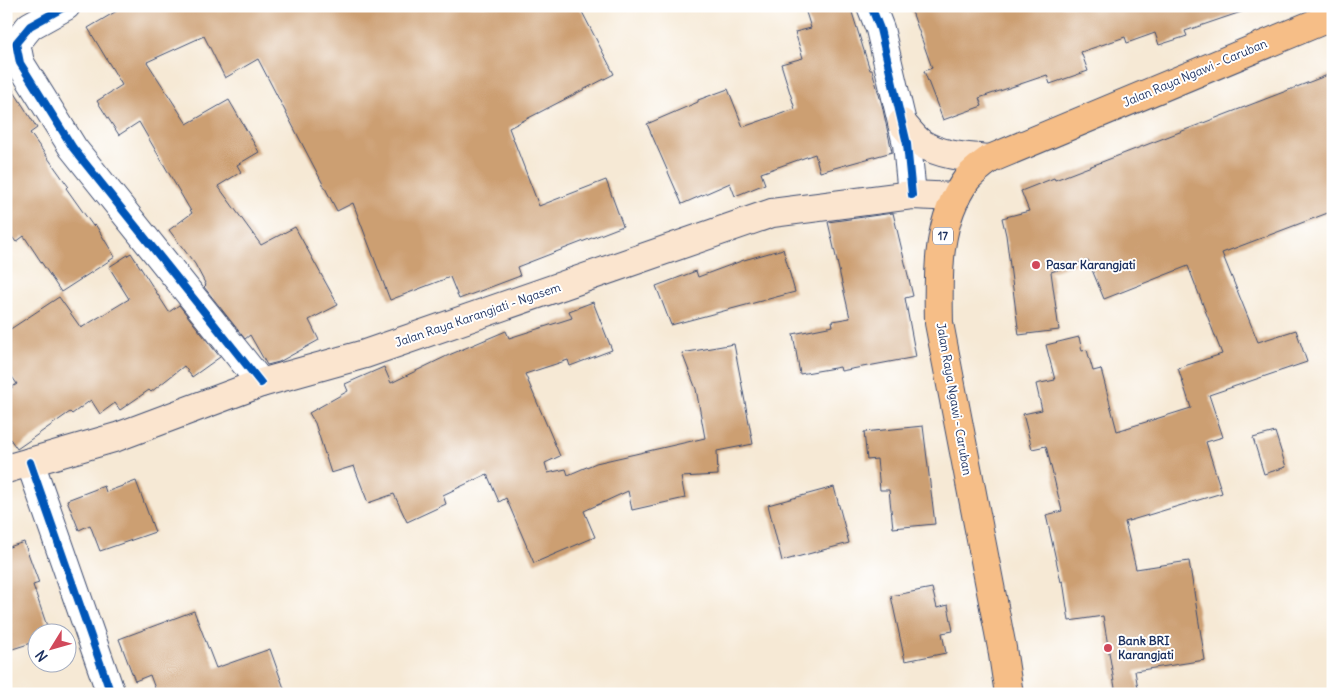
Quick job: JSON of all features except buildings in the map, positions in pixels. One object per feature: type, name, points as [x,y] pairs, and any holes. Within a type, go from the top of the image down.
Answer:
[{"type":"highway","name":"Jalan Raya Ngawi - Caruban","points":[[1009,694],[1002,648],[939,323],[938,280],[940,245],[947,217],[956,197],[968,178],[988,160],[1333,16]]},
{"type":"main road","points":[[902,124],[921,143],[942,152],[988,160]]},
{"type":"main road","points":[[912,195],[936,186],[988,160]]},
{"type":"main road","name":"Jalan Raya Karangjati - Ngasem","points":[[18,466],[117,437],[261,383],[365,354],[772,214],[912,195],[956,197]]},
{"type":"street","points":[[66,6],[30,26],[16,43],[20,62],[73,148],[261,383]]},
{"type":"street","points":[[872,6],[880,28],[907,144],[912,195]]},
{"type":"street","points":[[18,466],[111,694]]},
{"type":"cycle path","points":[[66,6],[30,26],[16,43],[20,63],[73,148],[261,383]]},
{"type":"cycle path","points":[[871,6],[880,29],[907,144],[912,195]]},
{"type":"cycle path","points":[[30,462],[111,694]]},
{"type":"place","name":"Pasar Karangjati","points":[[1036,265]]},
{"type":"place","name":"Bank BRI Karangjati","points":[[1108,648]]}]
